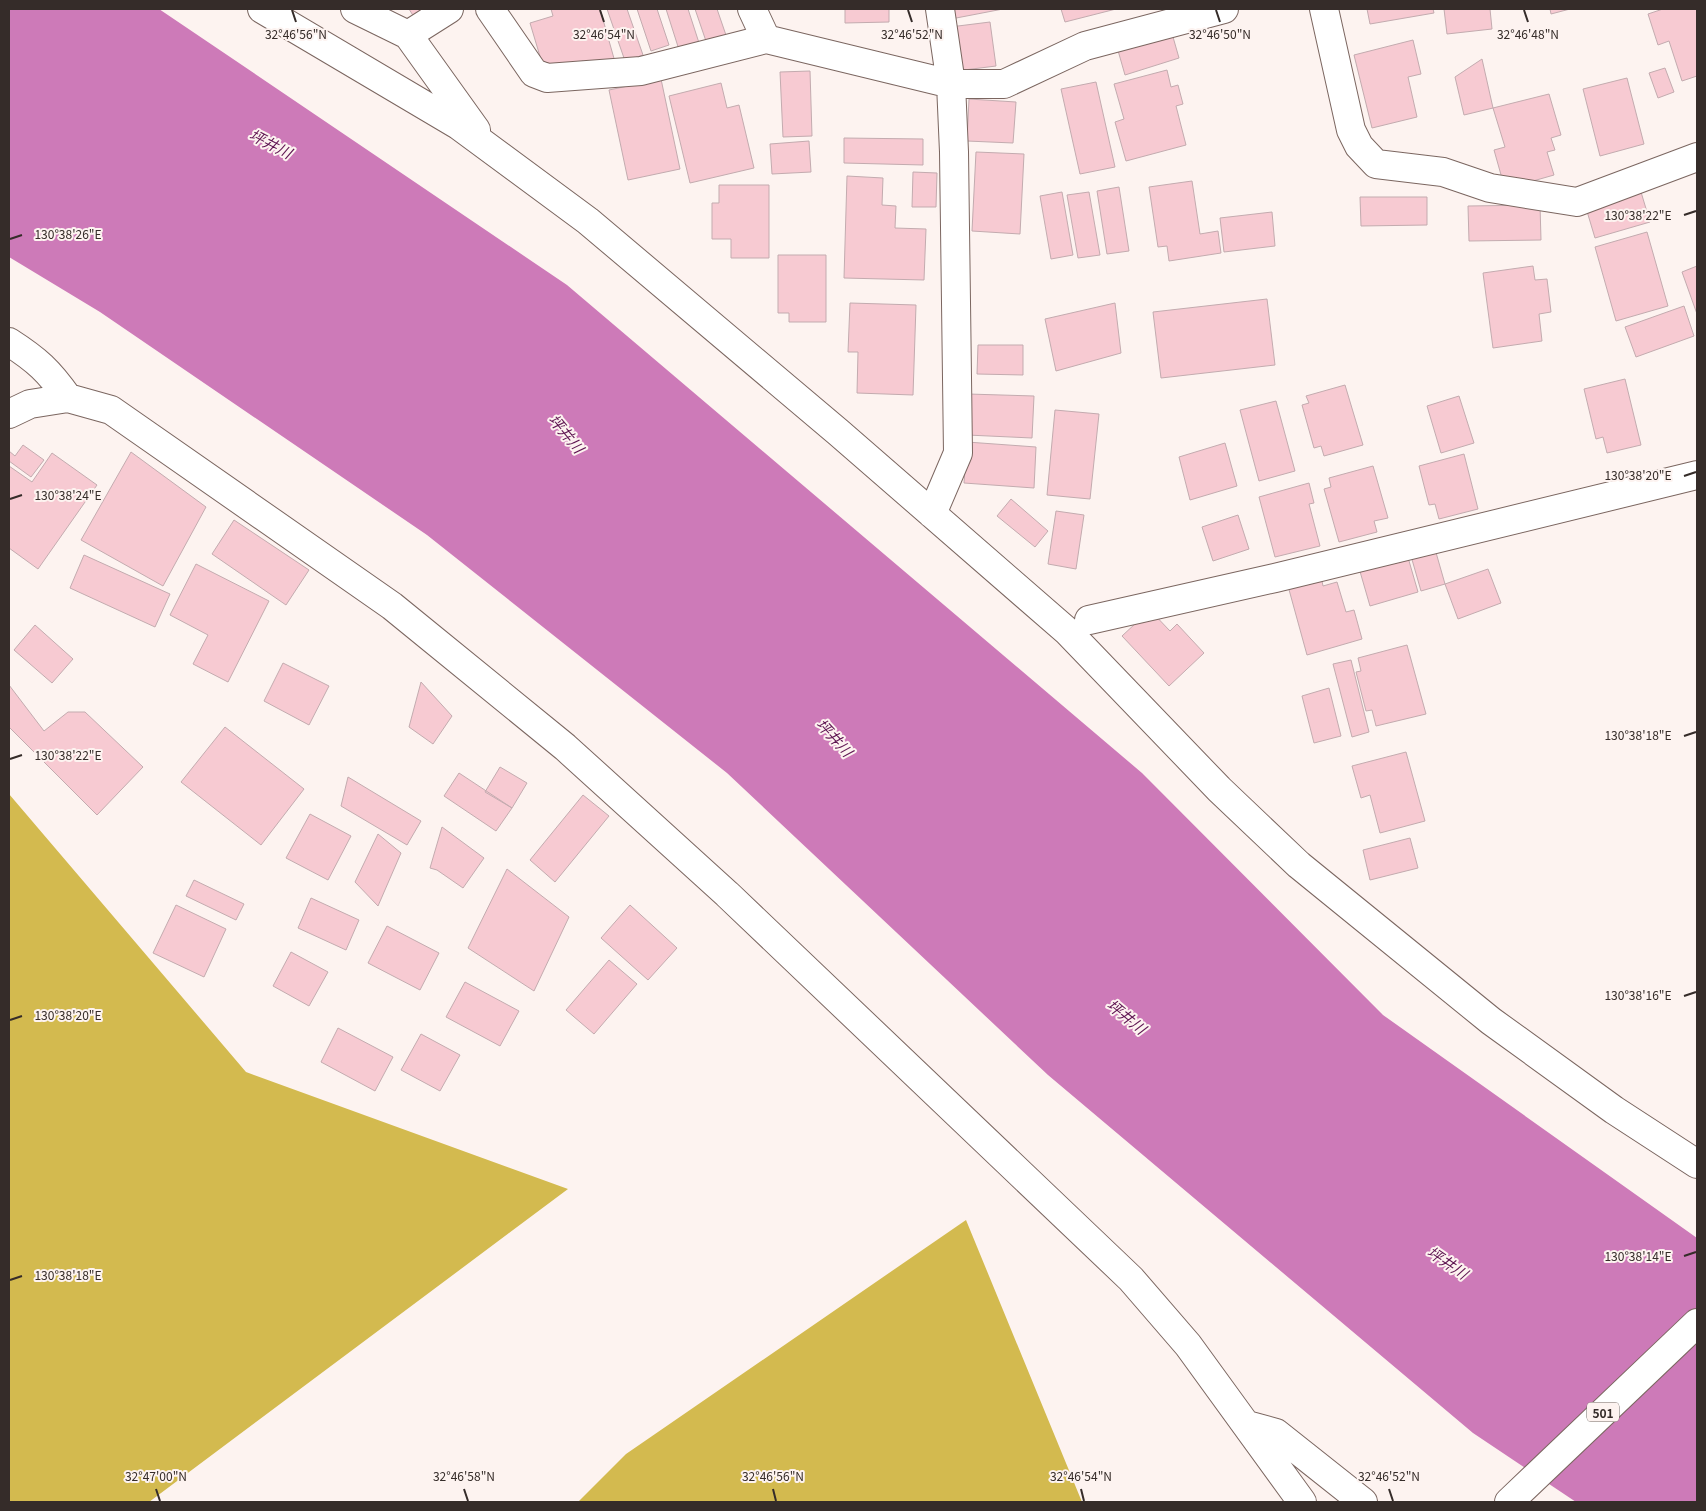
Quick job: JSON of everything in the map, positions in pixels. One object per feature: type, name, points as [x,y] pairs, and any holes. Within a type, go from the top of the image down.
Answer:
[{"type":"main road","points":[[262,9],[458,125],[588,222],[838,432],[1068,632],[1219,789],[1300,865],[1490,1021],[1614,1110],[1697,1164]]},
{"type":"main road","points":[[356,9],[408,35],[488,148]]},
{"type":"main road","points":[[408,35],[449,9]]},
{"type":"main road","points":[[490,9],[534,73],[548,78],[641,71],[766,39],[951,84],[1004,84],[1085,46],[1224,9]]},
{"type":"main road","points":[[752,9],[766,39]]},
{"type":"main road","points":[[932,514],[958,453],[954,152],[951,84],[940,9]]},
{"type":"main road","points":[[1324,9],[1351,130],[1359,146],[1376,164],[1443,172],[1490,188],[1576,202],[1697,157]]},
{"type":"main road","points":[[9,342],[32,357],[51,373],[68,398]]},
{"type":"main road","points":[[9,414],[30,404],[68,398],[111,410],[392,606],[565,747],[727,894],[1131,1279],[1188,1345],[1302,1502]]},
{"type":"main road","points":[[1089,620],[1275,578],[1697,475]]},
{"type":"main road","name":"501","points":[[1509,1502],[1697,1323]]},
{"type":"main road","points":[[1246,1425],[1276,1433],[1363,1502]]},
{"type":"shaded area","points":[[9,794],[246,1072],[568,1189],[149,1502],[9,1502]]},
{"type":"shaded area","points":[[966,1220],[1082,1502],[578,1502],[626,1454]]},
{"type":"water","name":"坪井川","points":[[9,9],[159,9],[567,285],[1142,773],[1383,1015],[1697,1238],[1697,1502],[1576,1502],[1473,1433],[1048,1075],[727,773],[427,535],[100,312],[9,257]]},
{"type":"building","points":[[409,9],[439,9],[417,22]]},
{"type":"building","points":[[551,9],[600,9],[615,62],[586,70],[583,61],[545,73],[530,23],[553,16]]},
{"type":"building","points":[[607,9],[627,9],[643,55],[625,61]]},
{"type":"building","points":[[637,9],[657,9],[669,45],[651,51]]},
{"type":"building","points":[[666,9],[688,9],[701,49],[681,56]]},
{"type":"building","points":[[695,9],[717,9],[728,41],[708,47]]},
{"type":"building","points":[[845,9],[889,9],[889,22],[845,23]]},
{"type":"building","points":[[949,9],[1003,9],[951,19]]},
{"type":"building","points":[[1061,9],[1116,9],[1065,22]]},
{"type":"building","points":[[1367,9],[1433,9],[1434,13],[1370,24]]},
{"type":"building","points":[[1444,9],[1490,9],[1492,29],[1447,34]]},
{"type":"building","points":[[1550,9],[1570,9],[1551,14]]},
{"type":"building","points":[[1663,9],[1697,9],[1697,76],[1682,81],[1669,41],[1658,45],[1648,14]]},
{"type":"building","points":[[990,22],[996,66],[956,71],[950,27]]},
{"type":"building","points":[[1171,30],[1179,58],[1125,75],[1117,47]]},
{"type":"building","points":[[1413,40],[1421,74],[1408,77],[1417,117],[1372,128],[1354,55]]},
{"type":"building","points":[[1482,59],[1493,108],[1464,115],[1455,77]]},
{"type":"building","points":[[1665,68],[1674,92],[1658,98],[1649,73]]},
{"type":"building","points":[[1167,70],[1171,87],[1178,85],[1183,104],[1176,106],[1186,145],[1126,161],[1115,122],[1124,119],[1114,84]]},
{"type":"building","points":[[810,71],[812,136],[783,137],[780,72]]},
{"type":"building","points":[[1627,78],[1644,144],[1600,156],[1583,89]]},
{"type":"building","points":[[661,79],[680,169],[628,180],[609,90]]},
{"type":"building","points":[[1096,82],[1115,167],[1080,174],[1061,89]]},
{"type":"building","points":[[721,83],[727,108],[739,105],[754,168],[690,183],[669,96]]},
{"type":"building","points":[[1549,94],[1561,135],[1551,138],[1555,150],[1547,152],[1554,175],[1505,189],[1494,150],[1505,147],[1493,108]]},
{"type":"building","points":[[969,99],[1016,102],[1013,143],[967,141]]},
{"type":"building","points":[[844,138],[923,139],[923,165],[844,163]]},
{"type":"building","points":[[809,141],[811,172],[772,174],[770,144]]},
{"type":"building","points":[[976,152],[1024,154],[1020,234],[972,231]]},
{"type":"building","points":[[913,172],[937,173],[936,207],[912,207]]},
{"type":"building","points":[[847,176],[883,178],[882,205],[896,206],[895,228],[926,229],[924,280],[844,278]]},
{"type":"building","points":[[1192,181],[1200,234],[1218,231],[1221,253],[1169,261],[1167,246],[1158,247],[1149,187]]},
{"type":"building","points":[[719,185],[769,185],[769,258],[731,258],[731,239],[712,239],[712,203],[719,203]]},
{"type":"building","points":[[1119,187],[1129,251],[1107,254],[1097,191]]},
{"type":"building","points":[[1062,192],[1073,255],[1051,259],[1040,196]]},
{"type":"building","points":[[1089,192],[1100,255],[1078,258],[1067,195]]},
{"type":"building","points":[[1641,192],[1650,222],[1595,238],[1586,208]]},
{"type":"building","points":[[1360,197],[1427,197],[1427,225],[1361,226]]},
{"type":"building","points":[[1540,205],[1541,240],[1469,241],[1468,206]]},
{"type":"building","points":[[1272,212],[1275,246],[1224,252],[1220,218]]},
{"type":"building","points":[[1647,232],[1668,306],[1616,321],[1595,247]]},
{"type":"building","points":[[778,255],[826,255],[826,322],[789,322],[789,313],[778,313]]},
{"type":"building","points":[[1533,266],[1535,280],[1547,279],[1551,312],[1539,314],[1542,341],[1493,348],[1483,273]]},
{"type":"building","points":[[1697,266],[1697,314],[1682,272]]},
{"type":"building","points":[[1267,299],[1275,365],[1161,378],[1153,312]]},
{"type":"building","points":[[850,303],[916,305],[913,395],[857,393],[858,352],[848,352]]},
{"type":"building","points":[[1115,303],[1121,353],[1056,371],[1045,319]]},
{"type":"building","points":[[1684,306],[1694,336],[1636,357],[1625,327]]},
{"type":"building","points":[[978,345],[1023,345],[1023,375],[977,374]]},
{"type":"building","points":[[1625,379],[1641,445],[1607,453],[1603,437],[1596,439],[1584,389]]},
{"type":"building","points":[[1345,385],[1363,445],[1324,456],[1321,446],[1314,448],[1302,405],[1309,403],[1306,396]]},
{"type":"building","points":[[968,394],[1034,396],[1032,438],[967,435]]},
{"type":"building","points":[[1459,396],[1474,443],[1441,453],[1427,406]]},
{"type":"building","points":[[1276,401],[1295,471],[1259,481],[1240,410]]},
{"type":"building","points":[[1055,410],[1099,414],[1090,499],[1047,495]]},
{"type":"building","points":[[967,442],[1036,447],[1034,488],[964,483]]},
{"type":"building","points":[[1225,443],[1237,486],[1190,500],[1179,457]]},
{"type":"building","points":[[23,445],[44,460],[31,477],[9,461],[9,451],[15,456]]},
{"type":"building","points":[[131,452],[206,507],[163,586],[81,540]]},
{"type":"building","points":[[52,453],[97,485],[38,569],[9,548],[9,466],[32,482]]},
{"type":"building","points":[[1464,454],[1478,509],[1439,519],[1435,504],[1429,505],[1419,466]]},
{"type":"building","points":[[1373,466],[1388,518],[1374,521],[1377,532],[1339,542],[1324,489],[1331,487],[1329,478]]},
{"type":"building","points":[[1309,483],[1314,503],[1309,504],[1320,546],[1275,557],[1259,497]]},
{"type":"building","points":[[1011,499],[1048,531],[1035,547],[997,516]]},
{"type":"building","points":[[1056,511],[1084,515],[1076,569],[1048,564]]},
{"type":"building","points":[[1238,515],[1249,549],[1213,561],[1202,527]]},
{"type":"building","points":[[234,520],[309,570],[286,605],[212,554]]},
{"type":"building","points":[[1435,549],[1445,584],[1421,591],[1411,556]]},
{"type":"building","points":[[1407,554],[1418,592],[1370,606],[1359,568]]},
{"type":"building","points":[[84,555],[170,594],[155,627],[70,588]]},
{"type":"building","points":[[196,564],[269,601],[228,682],[193,664],[208,635],[170,615]]},
{"type":"building","points":[[1488,569],[1501,603],[1458,619],[1445,584]]},
{"type":"building","points":[[1321,576],[1323,586],[1337,582],[1346,612],[1354,610],[1362,639],[1307,655],[1288,586]]},
{"type":"building","points":[[1150,610],[1170,631],[1177,624],[1204,653],[1169,686],[1122,636]]},
{"type":"building","points":[[35,625],[73,659],[52,683],[14,650]]},
{"type":"building","points":[[1407,645],[1426,714],[1376,726],[1372,710],[1366,711],[1356,672],[1361,671],[1358,658]]},
{"type":"building","points":[[1351,660],[1369,732],[1352,737],[1333,664]]},
{"type":"building","points":[[283,663],[329,686],[309,725],[264,701]]},
{"type":"building","points":[[421,682],[452,716],[433,744],[409,727]]},
{"type":"building","points":[[9,685],[44,731],[68,712],[85,712],[143,767],[97,815],[9,727]]},
{"type":"building","points":[[1329,688],[1341,736],[1314,743],[1302,696]]},
{"type":"building","points":[[225,727],[304,789],[261,845],[181,782]]},
{"type":"building","points":[[1406,752],[1425,821],[1380,833],[1370,795],[1361,798],[1352,766]]},
{"type":"building","points":[[500,767],[527,783],[512,808],[485,792]]},
{"type":"building","points":[[459,773],[512,808],[496,831],[444,796]]},
{"type":"building","points":[[348,777],[421,821],[407,845],[341,806]]},
{"type":"building","points":[[583,795],[609,816],[555,882],[530,860]]},
{"type":"building","points":[[310,814],[351,836],[328,880],[286,858]]},
{"type":"building","points":[[442,827],[484,858],[463,888],[437,870],[430,868]]},
{"type":"building","points":[[378,834],[401,853],[378,906],[355,882]]},
{"type":"building","points":[[1410,838],[1418,868],[1370,880],[1363,850]]},
{"type":"building","points":[[507,869],[569,917],[534,991],[468,948]]},
{"type":"building","points":[[194,880],[244,904],[236,920],[186,896]]},
{"type":"building","points":[[311,898],[359,920],[346,950],[298,928]]},
{"type":"building","points":[[176,905],[226,929],[204,977],[153,953]]},
{"type":"building","points":[[630,905],[677,948],[648,980],[601,938]]},
{"type":"building","points":[[387,926],[439,953],[420,990],[368,963]]},
{"type":"building","points":[[291,952],[328,972],[309,1006],[273,986]]},
{"type":"building","points":[[609,960],[637,984],[594,1034],[566,1010]]},
{"type":"building","points":[[465,982],[519,1011],[500,1046],[446,1017]]},
{"type":"building","points":[[338,1028],[393,1057],[375,1091],[321,1062]]},
{"type":"building","points":[[421,1034],[460,1055],[440,1091],[401,1070]]}]
